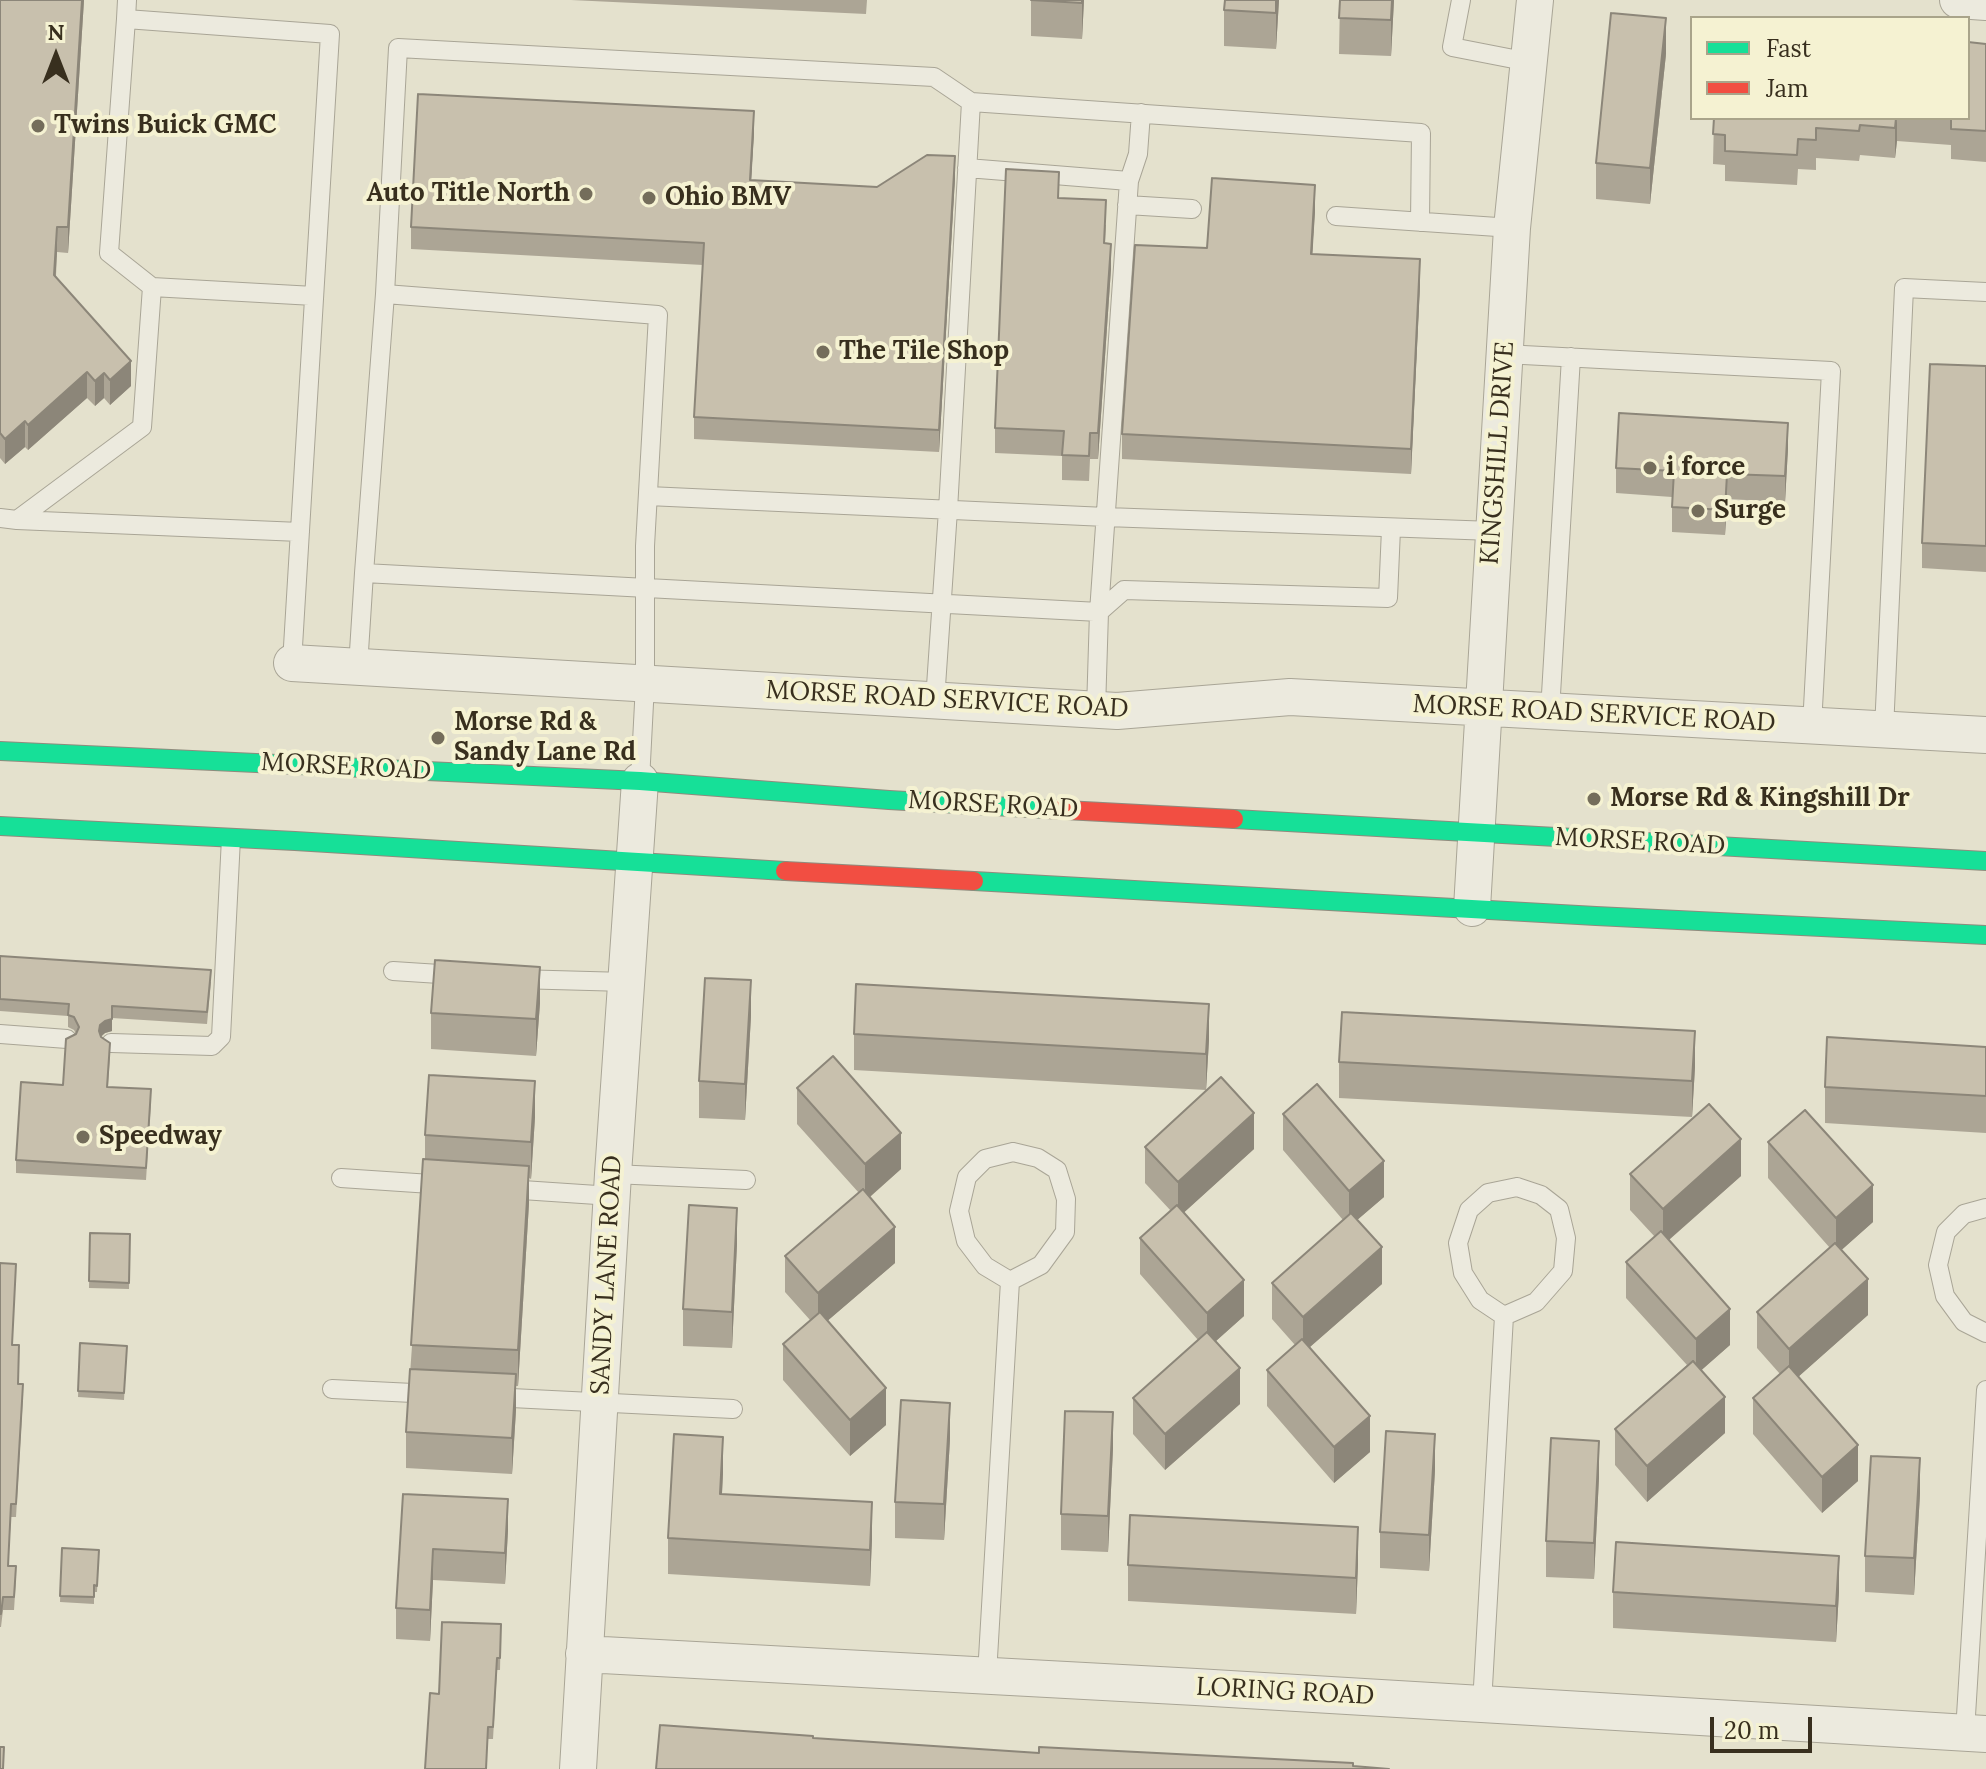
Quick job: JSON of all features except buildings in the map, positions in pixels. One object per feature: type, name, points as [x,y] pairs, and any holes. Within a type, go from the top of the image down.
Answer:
[{"type":"main road","name":"MORSE ROAD","points":[[0,751],[640,781],[889,800],[1986,861]]},
{"type":"main road","points":[[0,826],[1596,916],[1986,935]]},
{"type":"street","name":"KINGSHILL DRIVE","points":[[1472,908],[1512,228],[1535,0]]},
{"type":"street","points":[[1958,0],[1986,2]]},
{"type":"street","name":"MORSE ROAD SERVICE ROAD","points":[[292,663],[1117,711],[1290,697],[1986,735]]},
{"type":"street","name":"SANDY LANE ROAD","points":[[578,1769],[640,781]]},
{"type":"street","name":"LORING ROAD","points":[[584,1654],[1976,1733]]},
{"type":"lane","points":[[1461,0],[1452,47],[1529,62]]},
{"type":"lane","points":[[292,663],[330,34],[126,9],[109,253],[152,287],[314,296]]},
{"type":"lane","points":[[358,667],[385,294],[398,48],[934,77],[971,102],[1421,133],[1420,222]]},
{"type":"lane","points":[[935,701],[971,102]]},
{"type":"lane","points":[[1096,710],[1099,612],[1127,205],[1129,181],[1138,154],[1141,113]]},
{"type":"lane","points":[[967,168],[1129,181]]},
{"type":"lane","points":[[1127,205],[1192,209]]},
{"type":"lane","points":[[1336,216],[1512,228]]},
{"type":"lane","points":[[8,519],[142,427],[152,287]]},
{"type":"lane","points":[[1884,730],[1904,288],[1986,292]]},
{"type":"lane","points":[[385,294],[658,315],[648,496],[640,781]]},
{"type":"lane","points":[[1504,354],[1831,371],[1812,726]]},
{"type":"lane","points":[[1550,711],[1571,357]]},
{"type":"lane","points":[[648,496],[1493,531]]},
{"type":"lane","points":[[8,519],[300,532]]},
{"type":"lane","points":[[364,573],[1099,612],[1124,590],[1388,598],[1391,529]]},
{"type":"lane","points":[[111,1043],[212,1046],[221,1037],[231,838]]},
{"type":"lane","points":[[393,971],[469,976]]},
{"type":"lane","points":[[500,978],[626,982]]},
{"type":"lane","points":[[0,1034],[67,1039]]},
{"type":"lane","points":[[1013,1152],[1038,1158],[1057,1170],[1066,1199],[1065,1232],[1041,1265],[1010,1281],[985,1266],[975,1254],[966,1241],[959,1211],[967,1177],[985,1159],[1013,1152]]},
{"type":"lane","points":[[341,1178],[477,1187],[746,1180]]},
{"type":"lane","points":[[1517,1187],[1541,1195],[1559,1209],[1566,1238],[1563,1271],[1536,1302],[1504,1316],[1480,1300],[1463,1273],[1458,1243],[1469,1210],[1488,1193],[1517,1187]]},
{"type":"lane","points":[[1986,1208],[1964,1214],[1946,1232],[1938,1265],[1945,1296],[1964,1322],[1986,1333]]},
{"type":"lane","points":[[987,1675],[1010,1281]]},
{"type":"lane","points":[[1482,1704],[1504,1316]]},
{"type":"lane","points":[[332,1389],[733,1409]]},
{"type":"lane","points":[[1976,1733],[1986,1390]]},
{"type":"traffic: fast","points":[[0,751],[640,781],[1046,809]]},
{"type":"traffic: fast","points":[[1234,819],[1986,861]]},
{"type":"traffic: fast","points":[[0,826],[785,871]]},
{"type":"traffic: fast","points":[[974,881],[1986,935]]},
{"type":"traffic: jam","points":[[1046,809],[1234,819]]},
{"type":"traffic: jam","points":[[785,871],[974,881]]},
{"type":"place","name":"Twins Buick GMC","points":[[38,126]]},
{"type":"place","name":"Auto Title North","points":[[586,194]]},
{"type":"place","name":"Ohio BMV","points":[[649,198]]},
{"type":"place","name":"The Tile Shop","points":[[823,352]]},
{"type":"place","name":"i force","points":[[1650,468]]},
{"type":"place","name":"Surge","points":[[1698,511]]},
{"type":"place","name":"Morse Rd & Sandy Lane Rd","points":[[438,738]]},
{"type":"place","name":"Morse Rd & Kingshill Dr","points":[[1594,799]]},
{"type":"place","name":"Speedway","points":[[83,1137]]}]
